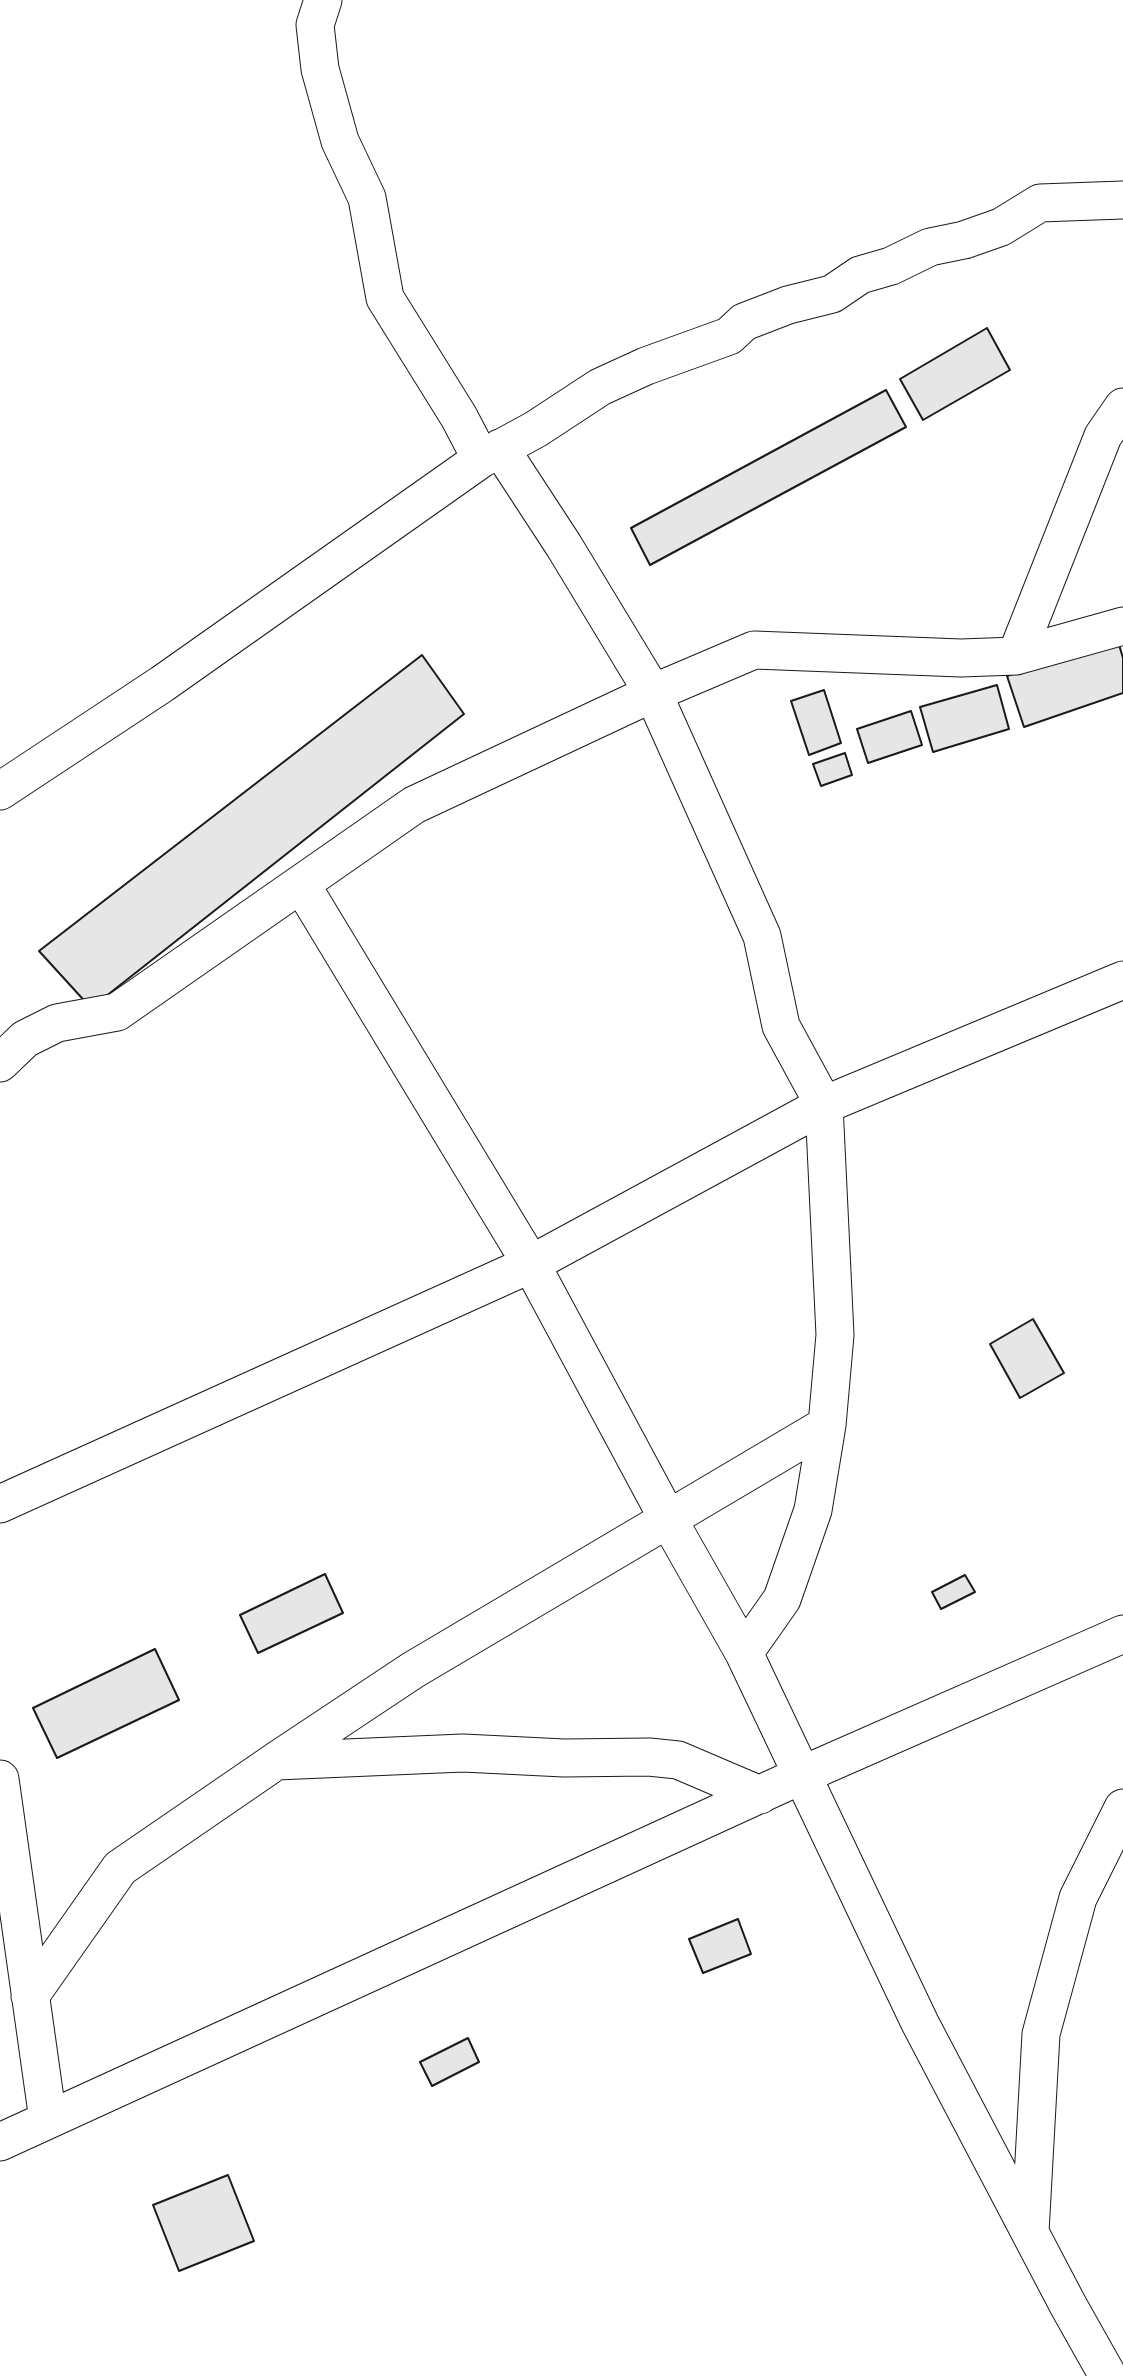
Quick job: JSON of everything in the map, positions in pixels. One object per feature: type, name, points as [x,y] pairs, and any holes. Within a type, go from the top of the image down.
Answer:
[{"type":"street","points":[[323,0],[315,25],[320,69],[340,141],[367,198],[385,298],[459,416],[564,546],[653,693],[762,936],[781,1026],[824,1105],[835,1335],[827,1425],[813,1510],[782,1599],[744,1653]]},
{"type":"street","points":[[0,791],[162,684],[491,454],[536,429],[600,387],[646,366],[729,337],[744,322],[788,305],[832,294],[860,275],[891,267],[930,247],[964,240],[1001,227],[1040,203],[1123,200]]},
{"type":"street","points":[[1016,656],[1103,436],[1123,407]]},
{"type":"street","points":[[0,1063],[25,1039],[57,1023],[117,1012],[414,805],[653,693],[754,650],[961,659],[1016,656],[1123,626]]},
{"type":"street","points":[[301,884],[531,1264],[668,1519],[744,1653],[920,2023],[1108,2376]]},
{"type":"street","points":[[0,1504],[531,1264],[824,1105],[1123,980]]},
{"type":"street","points":[[30,1996],[120,1868],[413,1670],[827,1425]]},
{"type":"street","points":[[0,2142],[802,1776],[1123,1634]]},
{"type":"street","points":[[276,1761],[463,1753],[564,1758],[649,1757],[678,1760],[760,1795]]},
{"type":"street","points":[[0,1779],[48,2120]]},
{"type":"street","points":[[1030,2233],[1041,2034],[1078,1898],[1123,1808]]},
{"type":"building","points":[[987,328],[1010,370],[923,420],[900,379]]},
{"type":"building","points":[[886,390],[906,427],[650,565],[631,528]]},
{"type":"building","points":[[1117,638],[1123,658],[1123,693],[1024,727],[1007,676]]},
{"type":"building","points":[[422,655],[464,714],[91,1008],[39,951]]},
{"type":"building","points":[[997,685],[1009,729],[933,752],[920,707]]},
{"type":"building","points":[[824,690],[841,743],[809,755],[791,701]]},
{"type":"building","points":[[911,711],[922,745],[868,763],[857,729]]},
{"type":"building","points":[[845,753],[852,775],[821,786],[813,764]]},
{"type":"building","points":[[1033,1319],[1064,1373],[1020,1398],[990,1344]]},
{"type":"building","points":[[325,1574],[343,1613],[258,1653],[240,1615]]},
{"type":"building","points":[[965,1575],[975,1592],[941,1609],[932,1592]]},
{"type":"building","points":[[155,1649],[179,1700],[57,1758],[33,1708]]},
{"type":"building","points":[[738,1919],[751,1954],[703,1973],[689,1939]]},
{"type":"building","points":[[468,2038],[479,2062],[432,2086],[420,2062]]},
{"type":"building","points":[[228,2175],[254,2241],[179,2271],[153,2205]]}]
